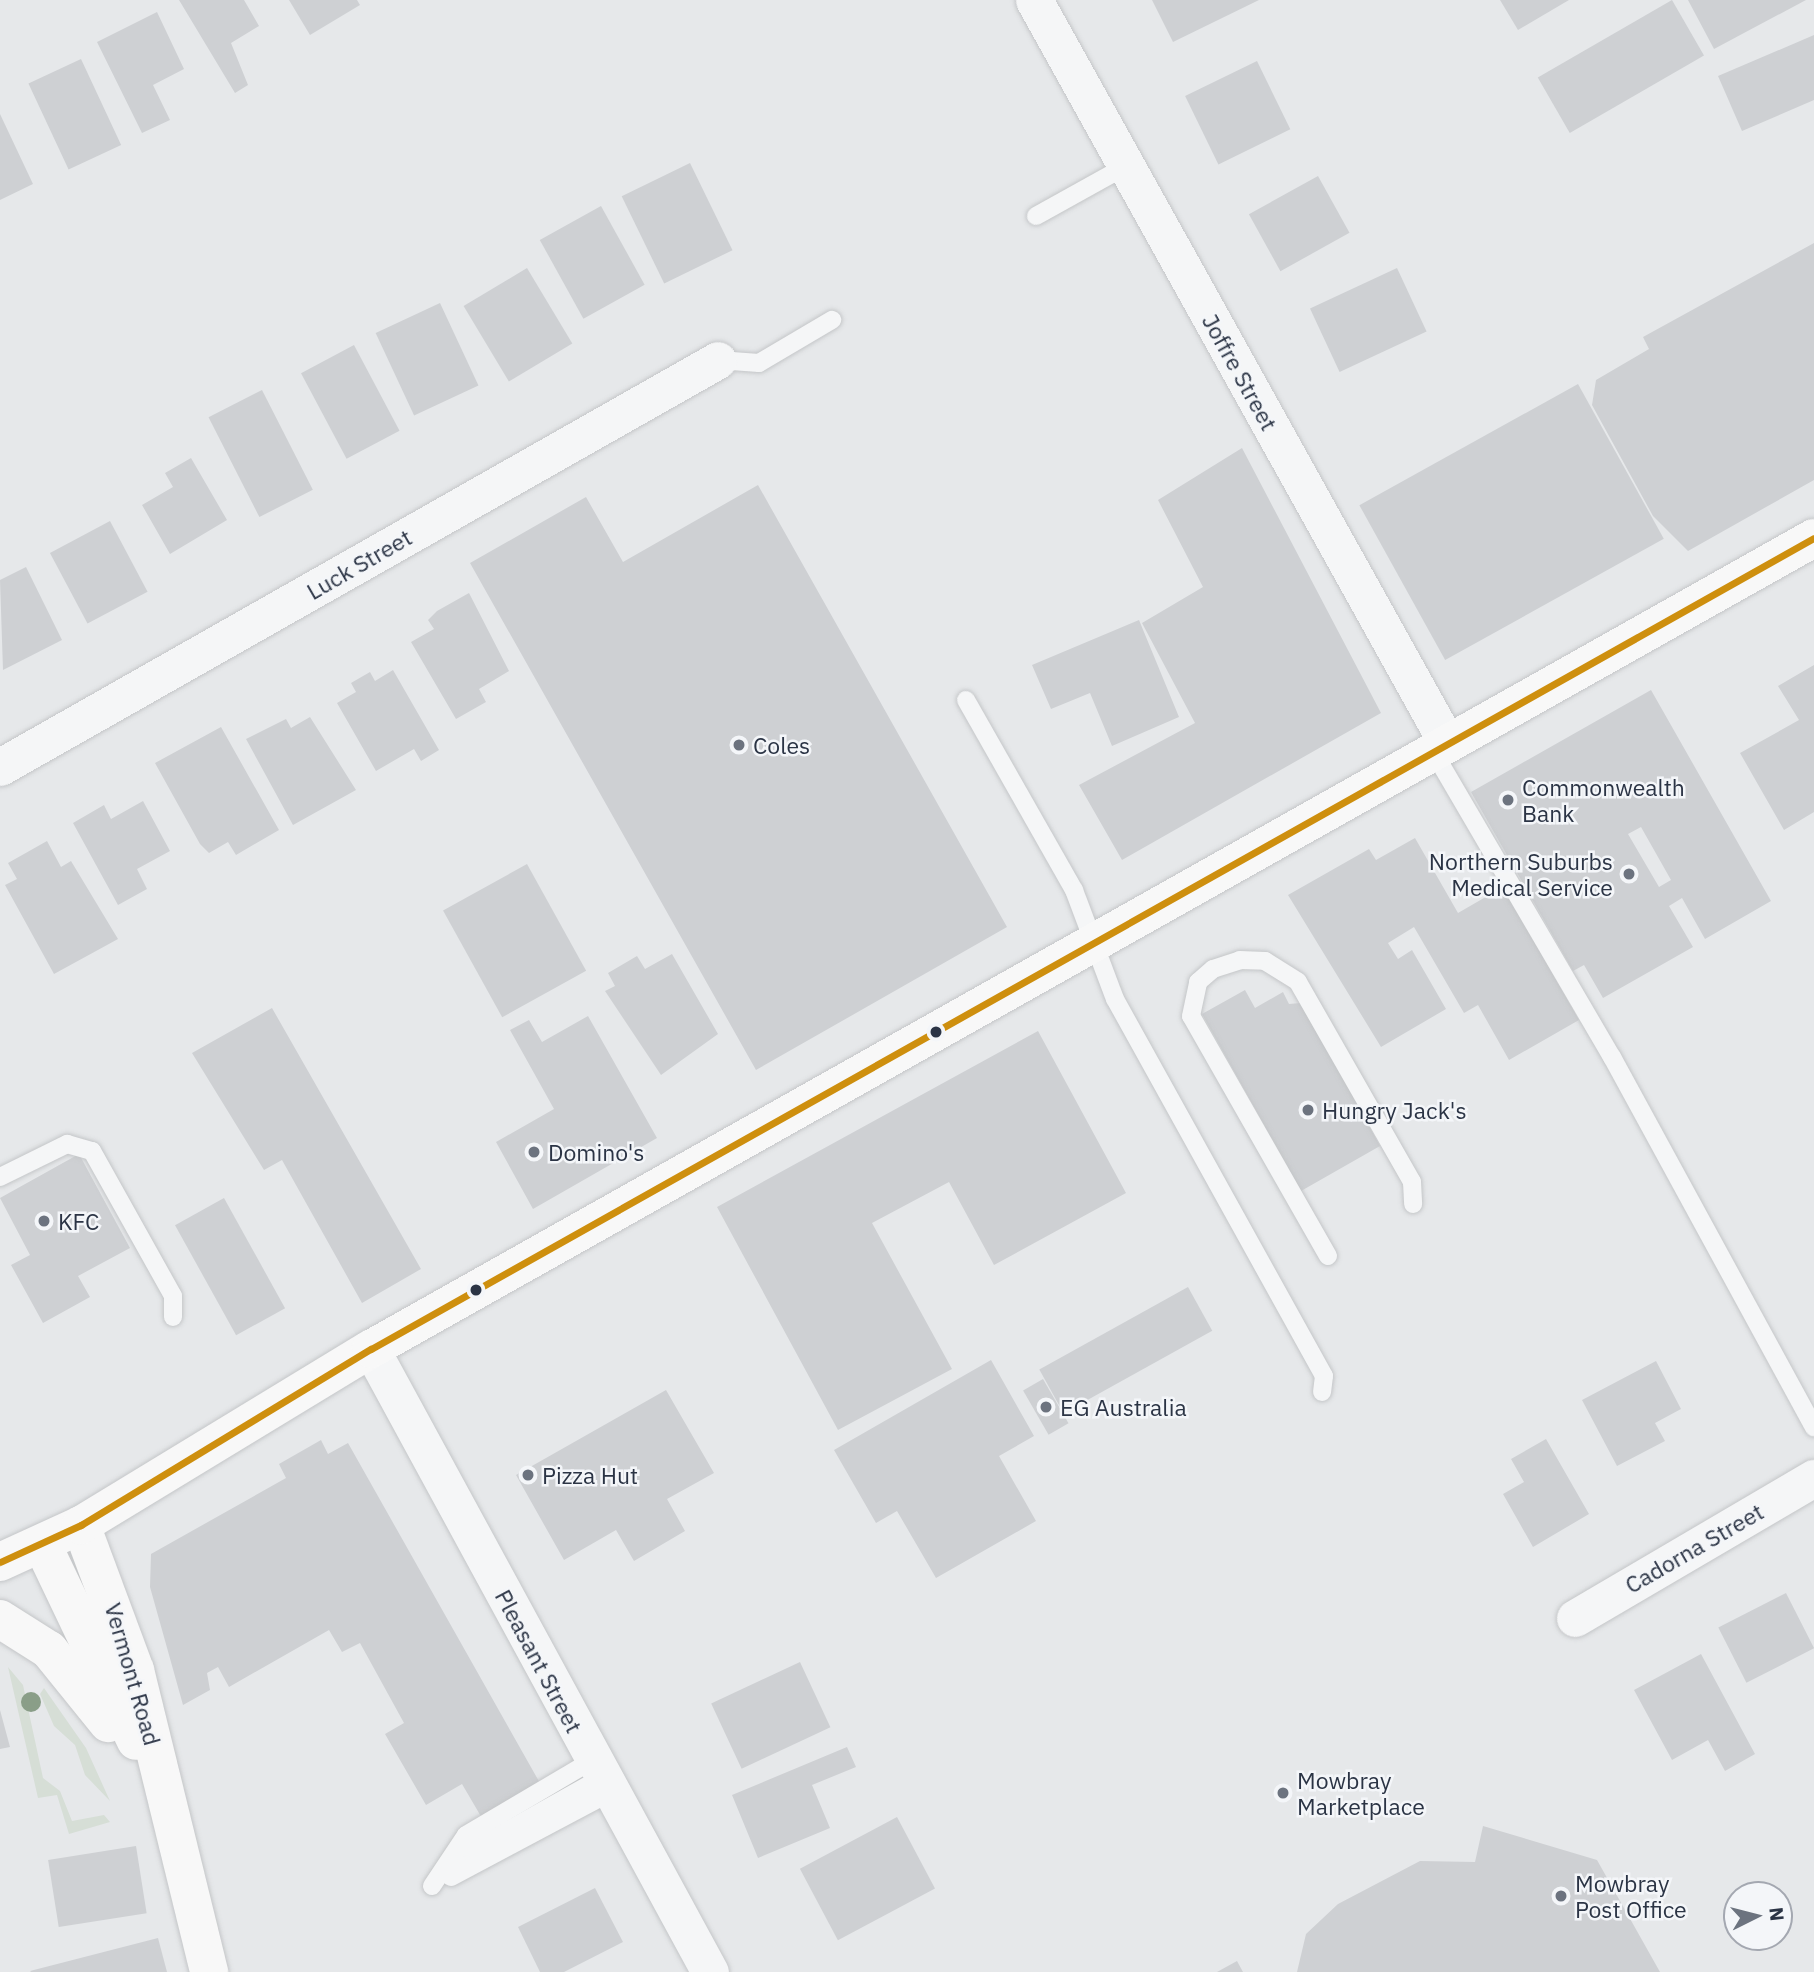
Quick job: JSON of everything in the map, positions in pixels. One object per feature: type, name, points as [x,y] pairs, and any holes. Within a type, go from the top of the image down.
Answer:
[{"type":"main road","points":[[0,1562],[81,1525],[371,1349],[1814,538]]},
{"type":"main road","name":"Vermont Road","points":[[81,1525],[125,1636],[209,1972]]},
{"type":"main road","name":"Vermont Road","points":[[42,1544],[173,1826]]},
{"type":"main road","points":[[0,1619],[67,1669],[158,1789]]},
{"type":"street","name":"Joffre Street","points":[[1034,0],[1440,747]]},
{"type":"street","name":"Luck Street","points":[[0,767],[718,360]]},
{"type":"street","name":"Pleasant Street","points":[[371,1349],[601,1777],[710,1972]]},
{"type":"street","name":"Cadorna Street","points":[[1575,1618],[1814,1478]]},
{"type":"lane","points":[[1036,216],[1126,166]]},
{"type":"lane","points":[[718,360],[759,363],[832,320]]},
{"type":"lane","points":[[966,700],[1074,890],[1115,999],[1324,1376],[1322,1392]]},
{"type":"lane","points":[[1440,747],[1814,1428]]},
{"type":"lane","points":[[1328,1256],[1191,1016],[1198,982],[1213,968],[1240,960],[1265,961],[1298,982],[1412,1182],[1413,1204]]},
{"type":"lane","points":[[0,1177],[67,1144],[92,1152],[173,1296],[173,1317]]},
{"type":"lane","points":[[601,1777],[432,1886],[466,1835],[601,1777]]},
{"type":"shaded area","points":[[8,1667],[23,1685],[43,1778],[60,1791],[72,1821],[104,1815],[110,1822],[69,1834],[57,1795],[38,1798]]},
{"type":"shaded area","points":[[44,1688],[86,1748],[110,1801],[85,1775],[75,1745],[54,1726],[40,1694]]},
{"type":"building","points":[[179,0],[244,0],[259,26],[231,43],[248,85],[235,93]]},
{"type":"building","points":[[289,0],[357,0],[360,5],[310,35]]},
{"type":"building","points":[[1152,0],[1259,0],[1173,42]]},
{"type":"building","points":[[1500,0],[1569,0],[1518,30]]},
{"type":"building","points":[[1672,0],[1704,55],[1570,133],[1538,78]]},
{"type":"building","points":[[1688,0],[1806,0],[1714,49]]},
{"type":"building","points":[[157,12],[184,69],[153,85],[170,120],[142,133],[97,42]]},
{"type":"building","points":[[1814,35],[1814,100],[1742,131],[1718,76]]},
{"type":"building","points":[[81,59],[121,145],[69,170],[28,84]]},
{"type":"building","points":[[1257,61],[1290,129],[1218,164],[1185,96]]},
{"type":"building","points":[[0,114],[33,184],[0,200]]},
{"type":"building","points":[[690,163],[733,250],[664,283],[622,196]]},
{"type":"building","points":[[1318,176],[1350,233],[1280,271],[1249,214]]},
{"type":"building","points":[[601,206],[645,285],[583,319],[540,240]]},
{"type":"building","points":[[1814,243],[1814,480],[1688,551],[1653,516],[1592,405],[1596,380],[1649,349],[1643,337]]},
{"type":"building","points":[[527,268],[572,343],[509,382],[464,306]]},
{"type":"building","points":[[1397,268],[1427,331],[1340,372],[1310,309]]},
{"type":"building","points":[[440,303],[478,385],[414,415],[376,333]]},
{"type":"building","points":[[354,345],[400,431],[347,459],[301,373]]},
{"type":"building","points":[[1578,384],[1664,539],[1445,660],[1359,505]]},
{"type":"building","points":[[262,390],[313,490],[259,517],[209,417]]},
{"type":"building","points":[[1242,448],[1381,713],[1122,860],[1079,785],[1195,723],[1142,623],[1203,587],[1158,500]]},
{"type":"building","points":[[191,458],[227,520],[170,554],[142,505],[173,487],[165,473]]},
{"type":"building","name":"Coles","points":[[758,485],[1007,927],[756,1070],[470,563],[586,497],[623,562]]},
{"type":"building","points":[[110,521],[148,592],[88,624],[50,553]]},
{"type":"building","points":[[26,567],[62,640],[3,670],[0,580]]},
{"type":"building","points":[[469,593],[509,671],[479,689],[486,702],[456,719],[411,642],[434,629],[428,620],[437,611]]},
{"type":"building","points":[[1139,620],[1179,717],[1112,746],[1090,693],[1051,709],[1032,665]]},
{"type":"building","points":[[1814,665],[1814,812],[1784,830],[1740,753],[1799,720],[1778,686]]},
{"type":"building","points":[[393,670],[439,750],[421,761],[414,749],[376,771],[337,703],[356,692],[351,683],[370,672],[375,681]]},
{"type":"building","points":[[1651,690],[1771,901],[1705,939],[1682,898],[1669,906],[1693,947],[1603,998],[1584,965],[1573,971],[1471,792]],"holes":[[[1641,827],[1671,880],[1659,887],[1628,834]]]},
{"type":"building","points":[[310,717],[356,790],[293,825],[246,739],[286,719],[291,728]]},
{"type":"building","points":[[221,727],[279,830],[236,855],[228,842],[209,853],[200,844],[155,763]]},
{"type":"building","points":[[143,801],[170,851],[137,869],[147,889],[118,905],[73,823],[104,805],[111,819]]},
{"type":"building","points":[[1415,838],[1458,913],[1503,887],[1579,1020],[1509,1060],[1478,1005],[1464,1013],[1414,927],[1388,943],[1398,959],[1412,950],[1446,1009],[1381,1047],[1288,895],[1369,849],[1376,860]]},
{"type":"building","points":[[47,841],[61,867],[71,861],[118,939],[54,974],[5,885],[17,879],[8,863]]},
{"type":"building","points":[[527,864],[586,971],[502,1017],[443,911]]},
{"type":"building","points":[[672,954],[718,1034],[661,1075],[605,991],[615,986],[608,973],[637,956],[645,969]]},
{"type":"building","name":"Hungry Jack's","points":[[1245,990],[1255,1008],[1283,992],[1289,1004],[1301,1003],[1350,1067],[1340,1073],[1380,1146],[1301,1191],[1202,1014]]},
{"type":"building","points":[[272,1008],[421,1269],[362,1303],[282,1160],[264,1170],[192,1053]]},
{"type":"building","points":[[588,1016],[657,1138],[533,1209],[496,1142],[554,1109],[510,1030],[529,1020],[542,1042]]},
{"type":"building","points":[[1038,1031],[1126,1193],[994,1265],[949,1182],[872,1223],[952,1369],[838,1430],[717,1207]]},
{"type":"building","points":[[79,1154],[130,1248],[78,1276],[90,1297],[43,1323],[11,1265],[30,1255],[0,1198]]},
{"type":"building","points":[[224,1198],[285,1308],[236,1335],[175,1225]]},
{"type":"building","points":[[1188,1287],[1212,1331],[1064,1413],[1039,1369]]},
{"type":"building","points":[[991,1360],[1034,1436],[999,1456],[1036,1521],[936,1578],[897,1511],[876,1523],[834,1450]]},
{"type":"building","points":[[1656,1361],[1681,1409],[1655,1423],[1665,1441],[1617,1466],[1582,1400]]},
{"type":"building","name":"EG Australia","points":[[1043,1379],[1068,1423],[1049,1435],[1023,1390]]},
{"type":"building","points":[[666,1390],[714,1473],[667,1499],[685,1531],[634,1561],[616,1530],[564,1560],[516,1475]]},
{"type":"building","points":[[1546,1439],[1589,1514],[1533,1547],[1503,1494],[1524,1482],[1511,1459]]},
{"type":"building","points":[[321,1440],[328,1454],[348,1443],[545,1792],[486,1825],[462,1784],[426,1805],[385,1734],[404,1723],[360,1643],[342,1652],[329,1630],[229,1687],[218,1667],[207,1673],[210,1690],[183,1705],[150,1587],[151,1554],[286,1478],[279,1464]]},
{"type":"building","points":[[1786,1593],[1814,1648],[1746,1683],[1718,1628]]},
{"type":"building","points":[[1701,1654],[1755,1754],[1725,1771],[1708,1740],[1672,1760],[1634,1690]]},
{"type":"building","points":[[800,1662],[830,1727],[742,1769],[711,1703]]},
{"type":"building","points":[[0,1710],[10,1747],[0,1749]]},
{"type":"building","points":[[847,1747],[856,1767],[812,1785],[830,1828],[758,1858],[732,1795]]},
{"type":"building","points":[[897,1817],[935,1889],[838,1940],[800,1869]]},
{"type":"building","name":"Mowbray Marketplace","points":[[1483,1826],[1597,1860],[1660,1972],[1297,1972],[1306,1934],[1338,1904],[1420,1861],[1475,1862]]},
{"type":"building","points":[[136,1846],[147,1913],[59,1927],[48,1860]]},
{"type":"building","points":[[595,1888],[623,1942],[564,1972],[540,1972],[518,1927]]},
{"type":"building","points":[[158,1938],[167,1972],[30,1971]]},
{"type":"building","points":[[1237,1961],[1243,1972],[1217,1972]]},
{"type":"transit line","points":[[0,1562],[81,1525],[371,1349],[1814,538]]},
{"type":"place","name":"Coles","points":[[739,745]]},
{"type":"place","name":"Commonwealth Bank","points":[[1508,800]]},
{"type":"place","name":"Northern Suburbs Medical Service","points":[[1629,874]]},
{"type":"place","name":"Hungry Jack's","points":[[1308,1110]]},
{"type":"place","name":"Domino's","points":[[534,1152]]},
{"type":"place","name":"KFC","points":[[44,1221]]},
{"type":"place","name":"EG Australia","points":[[1046,1407]]},
{"type":"place","name":"Pizza Hut","points":[[528,1475]]},
{"type":"place","name":"Mowbray Marketplace","points":[[1283,1793]]},
{"type":"place","name":"Mowbray Post Office","points":[[1561,1896]]}]
